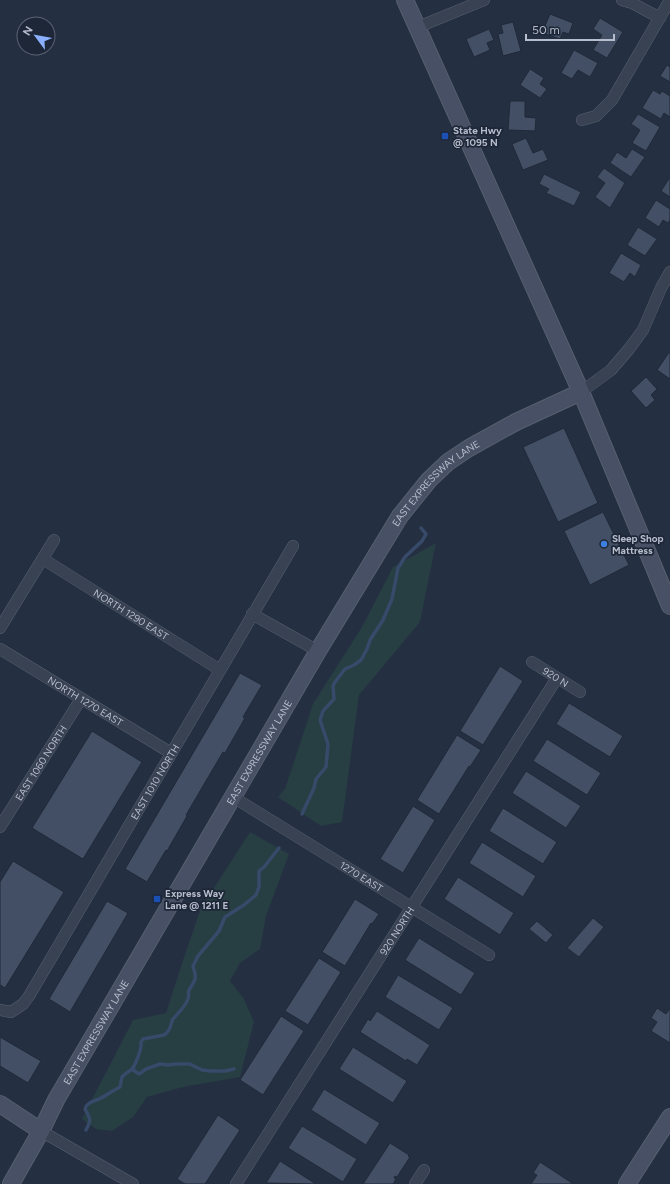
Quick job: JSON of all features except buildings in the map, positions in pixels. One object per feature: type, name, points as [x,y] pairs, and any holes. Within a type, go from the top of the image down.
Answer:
[{"type":"street","points":[[405,0],[581,392],[670,606]]},
{"type":"street","points":[[418,27],[484,0]]},
{"type":"street","points":[[622,0],[632,3],[660,18]]},
{"type":"street","points":[[582,120],[596,116],[612,100],[670,0]]},
{"type":"street","points":[[581,392],[611,370],[642,330],[670,272]]},
{"type":"street","name":"EAST EXPRESSWAY LANE","points":[[11,1184],[41,1131],[56,1100],[318,651],[400,516],[429,480],[448,462],[486,438],[516,422],[581,392]]},
{"type":"street","points":[[0,628],[54,540]]},
{"type":"street","name":"EAST 1010 NORTH","points":[[5,1011],[23,1004],[38,983],[293,546]]},
{"type":"street","name":"NORTH 1290 EAST","points":[[43,559],[220,670]]},
{"type":"street","points":[[252,614],[318,651]]},
{"type":"street","name":"NORTH 1270 EAST","points":[[0,649],[171,753]]},
{"type":"street","name":"920 N","points":[[532,662],[580,692]]},
{"type":"street","name":"920 NORTH","points":[[236,1184],[557,678]]},
{"type":"street","name":"EAST 1060 NORTH","points":[[0,827],[81,699]]},
{"type":"street","name":"1270 EAST","points":[[233,797],[489,954]]},
{"type":"street","points":[[0,1104],[41,1131],[133,1184]]},
{"type":"street","points":[[627,1184],[670,1117]]},
{"type":"street","points":[[415,1184],[424,1170]]},
{"type":"green space","points":[[436,543],[420,622],[359,695],[342,822],[321,826],[278,797],[285,789],[313,704],[362,627],[393,567]]},
{"type":"green space","points":[[250,832],[289,854],[266,916],[260,949],[240,963],[230,981],[244,999],[254,1022],[240,1077],[183,1087],[147,1097],[133,1117],[112,1131],[96,1129],[82,1119],[133,1020],[166,1013],[201,908]]},
{"type":"waterway","points":[[302,814],[314,788],[316,779],[326,767],[328,744],[320,720],[323,711],[334,699],[333,686],[345,669],[361,660],[370,640],[383,620],[392,599],[398,568],[405,557],[422,541],[426,534],[421,528]]},
{"type":"waterway","points":[[86,1130],[90,1121],[85,1109],[86,1106],[120,1087],[122,1077],[132,1069],[135,1064],[143,1039],[164,1035],[168,1032],[173,1019],[187,1002],[189,990],[195,979],[193,966],[198,956],[219,931],[225,917],[244,905],[256,895],[259,887],[259,871],[279,848]]},
{"type":"waterway","points":[[132,1069],[139,1074],[146,1069],[160,1064],[190,1064],[202,1070],[211,1071],[225,1071],[234,1069]]},
{"type":"place","name":"State Hwy @ 1095 N","points":[[445,136]]},
{"type":"place","name":"Sleep Shop Mattress","points":[[604,544]]},
{"type":"place","name":"Express Way Lane @ 1211 E","points":[[157,899]]}]
